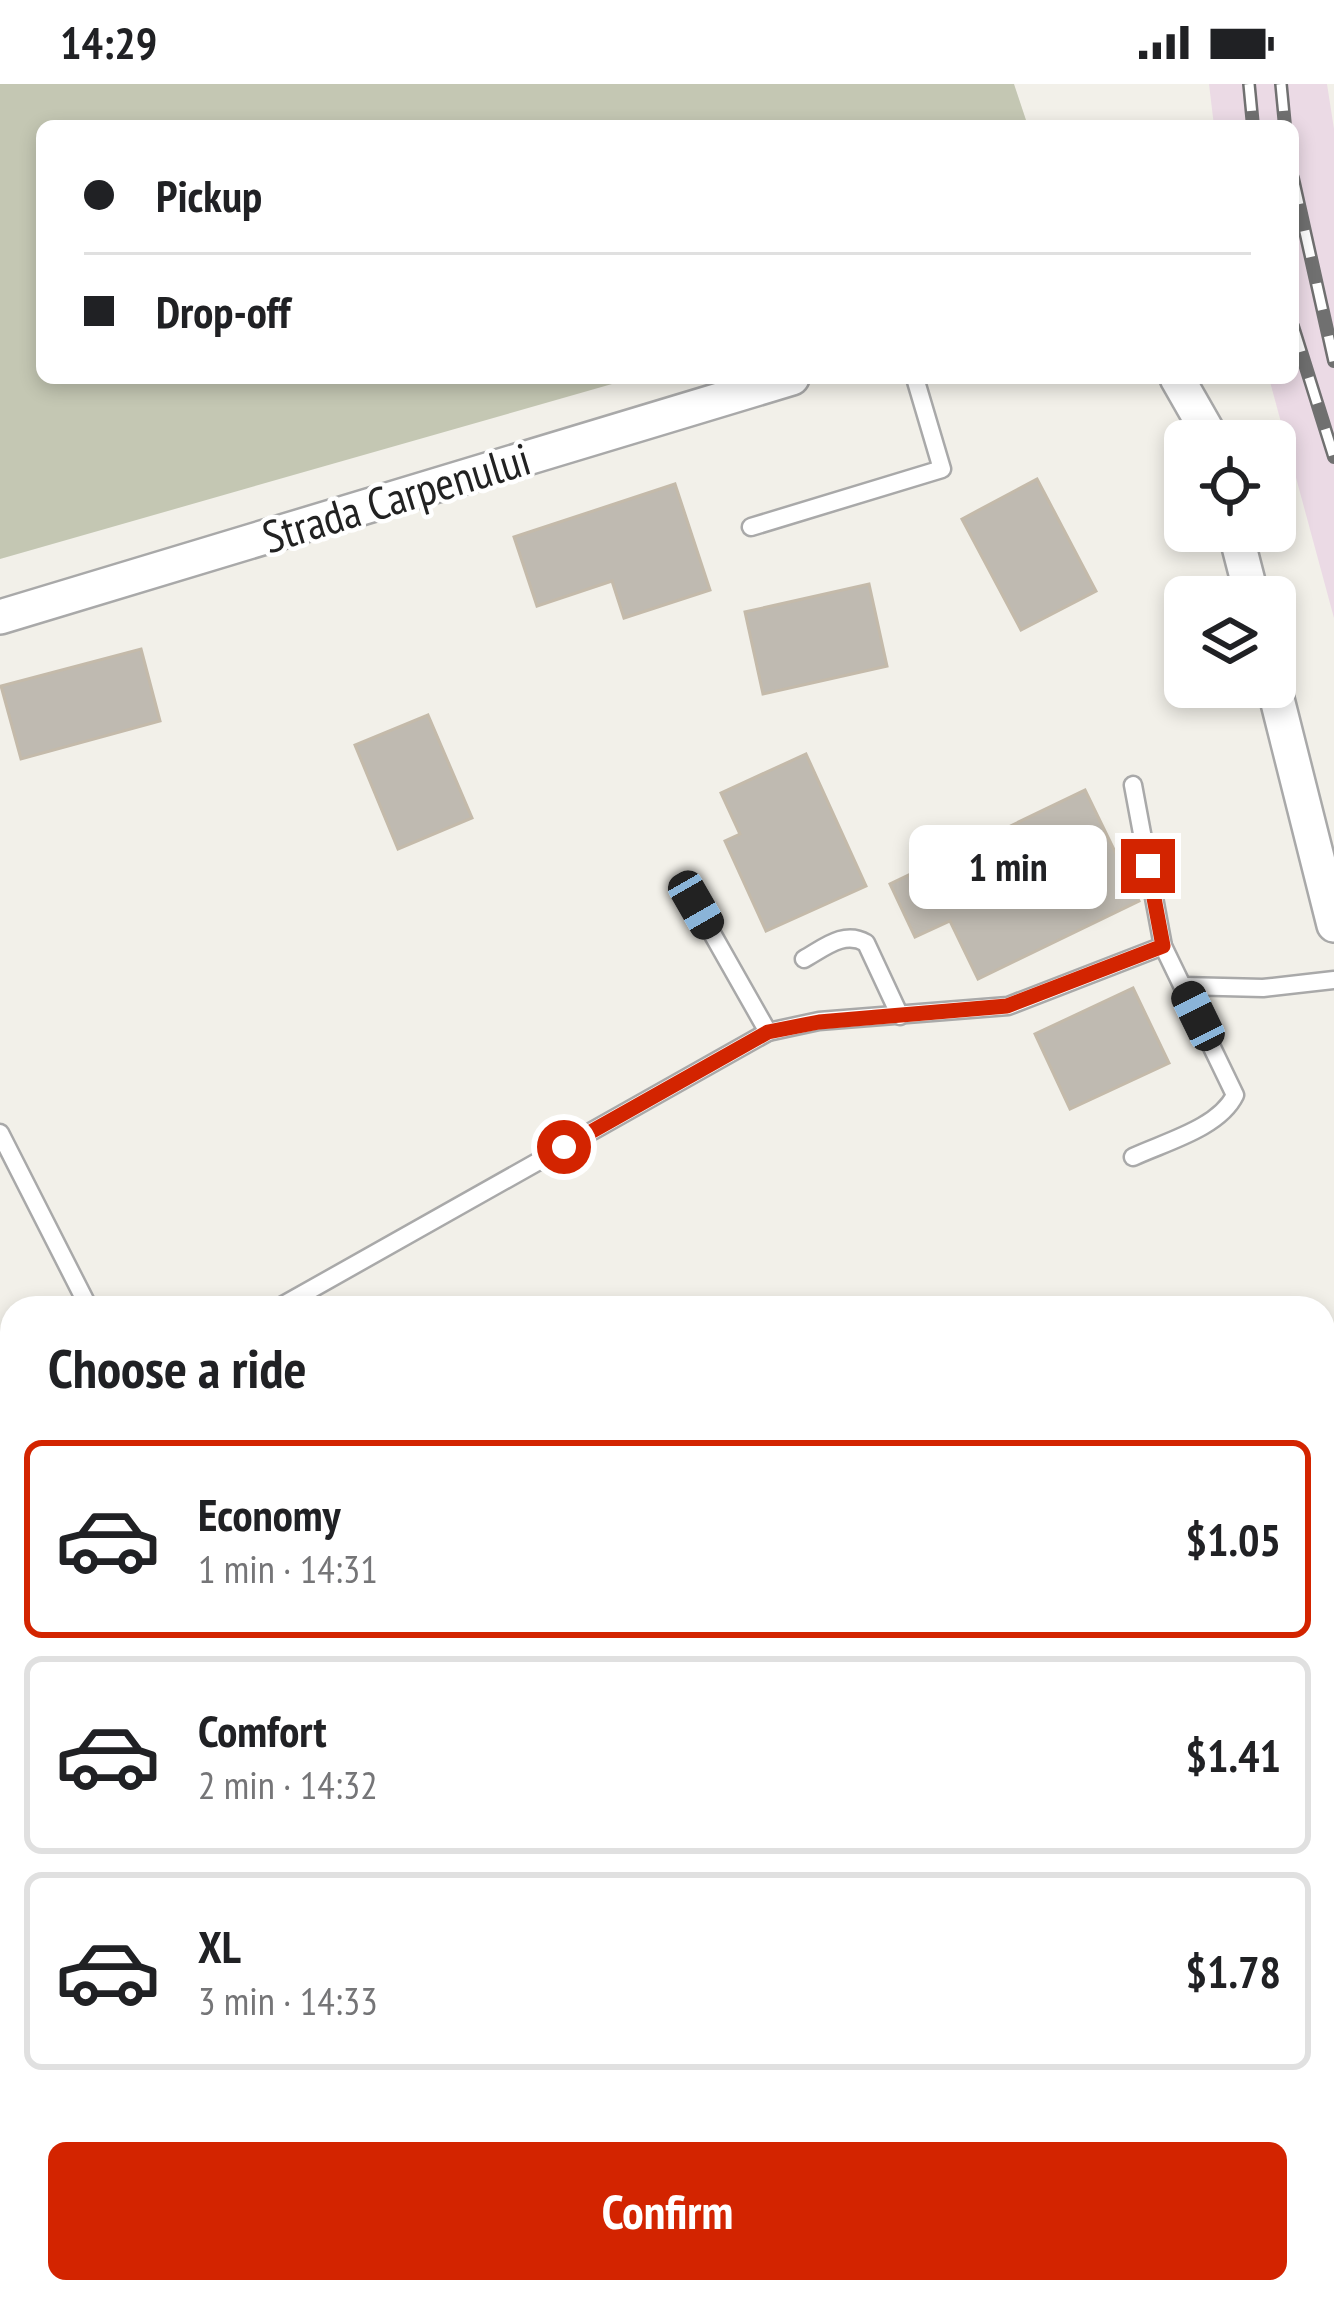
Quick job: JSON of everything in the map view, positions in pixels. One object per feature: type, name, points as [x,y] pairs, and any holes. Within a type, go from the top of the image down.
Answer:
[{"type":"street","name":"Strada Carpenului","points":[[0,617],[772,384]]},
{"type":"street","points":[[1180,384],[1201,420]]},
{"type":"street","points":[[1279,708],[1334,925]]},
{"type":"lane","points":[[751,527],[942,469],[917,384]]},
{"type":"lane","points":[[1133,785],[1163,946],[1235,1095],[1230,1107],[1217,1117],[1133,1157]]},
{"type":"lane","points":[[696,905],[768,1032]]},
{"type":"lane","points":[[804,959],[855,936],[866,943],[900,1016]]},
{"type":"lane","points":[[299,1296],[768,1032],[819,1022],[1007,1006],[1163,946]]},
{"type":"lane","points":[[1183,986],[1263,988],[1334,980]]},
{"type":"lane","points":[[0,1133],[83,1296]]},
{"type":"shaded area","points":[[0,84],[1014,84],[1026,120],[36,120],[36,384],[612,384],[0,559]]},
{"type":"shaded area","points":[[1209,84],[1327,84],[1334,129],[1334,618],[1296,478],[1296,420],[1280,420],[1271,384],[1299,384],[1299,120],[1213,120]]},
{"type":"building","points":[[1037,479],[1096,591],[1021,630],[962,519]]},
{"type":"building","points":[[675,484],[710,590],[624,618],[612,581],[537,606],[514,537]]},
{"type":"building","points":[[869,584],[887,666],[763,694],[745,612]]},
{"type":"building","points":[[141,649],[160,721],[21,759],[1,686]]},
{"type":"building","points":[[428,715],[472,818],[398,849],[355,745]]},
{"type":"building","points":[[806,754],[866,886],[766,931],[725,841],[740,834],[721,793]]},
{"type":"building","points":[[1085,790],[1139,901],[978,979],[950,921],[915,937],[890,884]]},
{"type":"building","points":[[1133,988],[1169,1063],[1070,1109],[1035,1034]]},
{"type":"railway","points":[[1249,84],[1252,120]]},
{"type":"railway","points":[[1281,84],[1284,120]]},
{"type":"railway","points":[[1299,205],[1334,361]]},
{"type":"railway","points":[[1299,345],[1334,457]]},
{"type":"route","points":[[564,1147],[768,1032],[819,1022],[1007,1006],[1163,946],[1148,866]]}]
